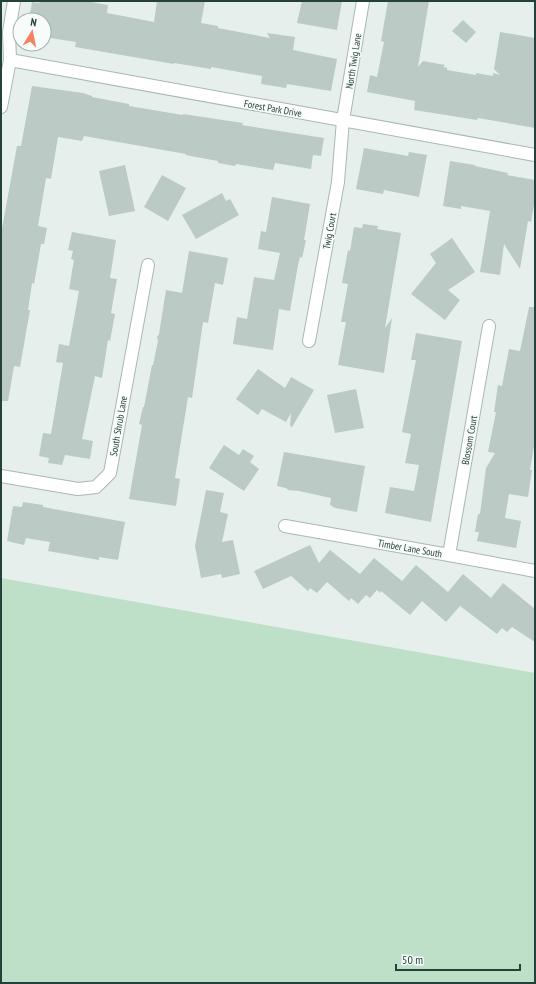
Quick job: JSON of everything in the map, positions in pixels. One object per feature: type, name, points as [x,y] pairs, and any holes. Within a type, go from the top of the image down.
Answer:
[{"type":"street","points":[[1,107],[10,60],[8,32],[14,1]]},
{"type":"street","name":"North Twig Lane","points":[[343,120],[363,1]]},
{"type":"street","name":"Forest Park Drive","points":[[10,60],[535,155]]},
{"type":"street","name":"Twig Court","points":[[309,341],[338,182],[343,120]]},
{"type":"street","name":"South Shrub Lane","points":[[1,476],[78,489],[96,488],[110,473],[148,265]]},
{"type":"street","name":"Blossom Court","points":[[449,554],[489,326]]},
{"type":"street","name":"Timber Lane South","points":[[285,526],[449,554],[535,571]]},
{"type":"green space","points":[[1,578],[535,673],[535,983],[1,983]]},
{"type":"building","points":[[40,1],[85,1],[108,5],[107,13],[154,22],[157,1],[205,1],[201,23],[218,26],[218,28],[270,38],[267,33],[295,37],[293,50],[337,59],[331,91],[287,84],[286,88],[261,84],[262,76],[211,67],[211,69],[174,64],[75,47],[76,42],[52,38],[52,12],[30,12],[32,2],[39,3]]},
{"type":"building","points":[[302,1],[342,1],[337,30],[297,23]]},
{"type":"building","points":[[388,1],[429,1],[418,67],[423,61],[445,65],[443,67],[447,68],[447,70],[476,75],[476,73],[493,76],[493,73],[500,75],[494,69],[500,32],[535,38],[535,128],[478,118],[477,120],[414,110],[415,101],[367,92],[370,75],[377,77],[384,42],[381,41]]},
{"type":"building","points":[[463,20],[476,32],[466,43],[452,31]]},
{"type":"building","points":[[32,86],[83,93],[92,97],[129,104],[129,106],[243,123],[242,125],[324,138],[321,156],[313,155],[311,169],[275,163],[273,170],[236,164],[235,166],[218,163],[218,161],[185,155],[186,154],[84,136],[82,141],[58,137],[51,179],[46,178],[38,226],[47,228],[44,244],[41,244],[34,284],[32,283],[28,310],[30,310],[20,367],[14,366],[8,401],[1,401],[1,234],[17,146],[21,146]]},
{"type":"building","points":[[364,148],[408,156],[409,152],[427,155],[419,197],[384,190],[383,194],[356,189]]},
{"type":"building","points":[[450,161],[475,165],[508,173],[507,175],[535,180],[535,199],[531,222],[528,221],[520,269],[504,244],[500,275],[480,272],[490,211],[461,206],[461,209],[443,206]]},
{"type":"building","points":[[125,165],[135,211],[109,216],[99,171]]},
{"type":"building","points":[[162,175],[186,188],[168,221],[144,207]]},
{"type":"building","points":[[222,193],[226,201],[230,199],[239,215],[196,239],[182,215]]},
{"type":"building","points":[[272,197],[310,204],[304,240],[306,240],[302,258],[300,257],[298,265],[290,311],[279,309],[273,350],[233,344],[237,317],[247,319],[254,277],[274,280],[280,253],[258,249],[261,231],[266,232]]},
{"type":"building","points":[[363,224],[378,226],[377,229],[401,233],[385,328],[392,318],[384,373],[338,365],[346,322],[341,322],[348,284],[342,283],[354,227],[362,228]]},
{"type":"building","points":[[72,232],[116,240],[110,278],[117,279],[111,313],[115,314],[110,341],[108,340],[102,378],[95,376],[82,439],[93,441],[90,459],[65,455],[62,465],[48,463],[49,458],[39,456],[43,433],[51,434],[63,363],[56,362],[59,344],[69,346],[79,291],[69,289],[74,260],[71,259],[73,251],[68,250]]},
{"type":"building","points":[[452,238],[475,272],[448,290],[460,300],[445,320],[411,294],[436,263],[430,254]]},
{"type":"building","points":[[189,251],[228,258],[223,285],[215,283],[208,323],[203,322],[192,398],[188,397],[175,478],[180,479],[176,506],[129,499],[142,425],[139,424],[158,341],[157,337],[159,334],[166,290],[182,293]]},
{"type":"building","points":[[529,307],[535,307],[535,440],[530,470],[532,470],[528,497],[509,494],[505,518],[521,521],[516,548],[477,541],[479,532],[475,532],[478,514],[480,514],[486,468],[495,453],[488,452],[496,412],[494,412],[498,385],[502,386],[509,349],[520,351]]},
{"type":"building","points":[[416,333],[462,341],[431,522],[385,513],[390,487],[414,491],[419,465],[405,463],[411,434],[402,432],[416,360],[411,360]]},
{"type":"building","points":[[258,369],[285,388],[291,377],[314,390],[292,427],[290,426],[291,413],[286,422],[262,409],[258,415],[236,399]]},
{"type":"building","points":[[356,389],[364,428],[335,433],[327,395]]},
{"type":"building","points":[[224,445],[239,455],[243,449],[254,456],[250,462],[259,469],[244,491],[209,468]]},
{"type":"building","points":[[284,452],[365,466],[357,512],[335,508],[330,505],[331,498],[288,490],[277,486]]},
{"type":"building","points":[[206,490],[224,493],[220,512],[228,514],[222,542],[233,540],[240,574],[222,578],[221,574],[201,578],[195,546]]},
{"type":"building","points":[[23,502],[125,522],[118,560],[99,557],[99,560],[48,551],[50,542],[26,538],[24,545],[7,541],[13,506],[22,507]]},
{"type":"building","points":[[310,545],[319,563],[330,550],[360,574],[374,558],[402,581],[416,565],[448,592],[463,574],[491,598],[503,583],[535,609],[535,642],[512,627],[507,632],[502,628],[497,634],[460,606],[446,622],[422,601],[410,615],[381,591],[380,593],[377,590],[370,598],[366,595],[358,604],[351,598],[349,601],[327,582],[317,593],[310,588],[308,591],[291,576],[263,589],[254,571]]}]
